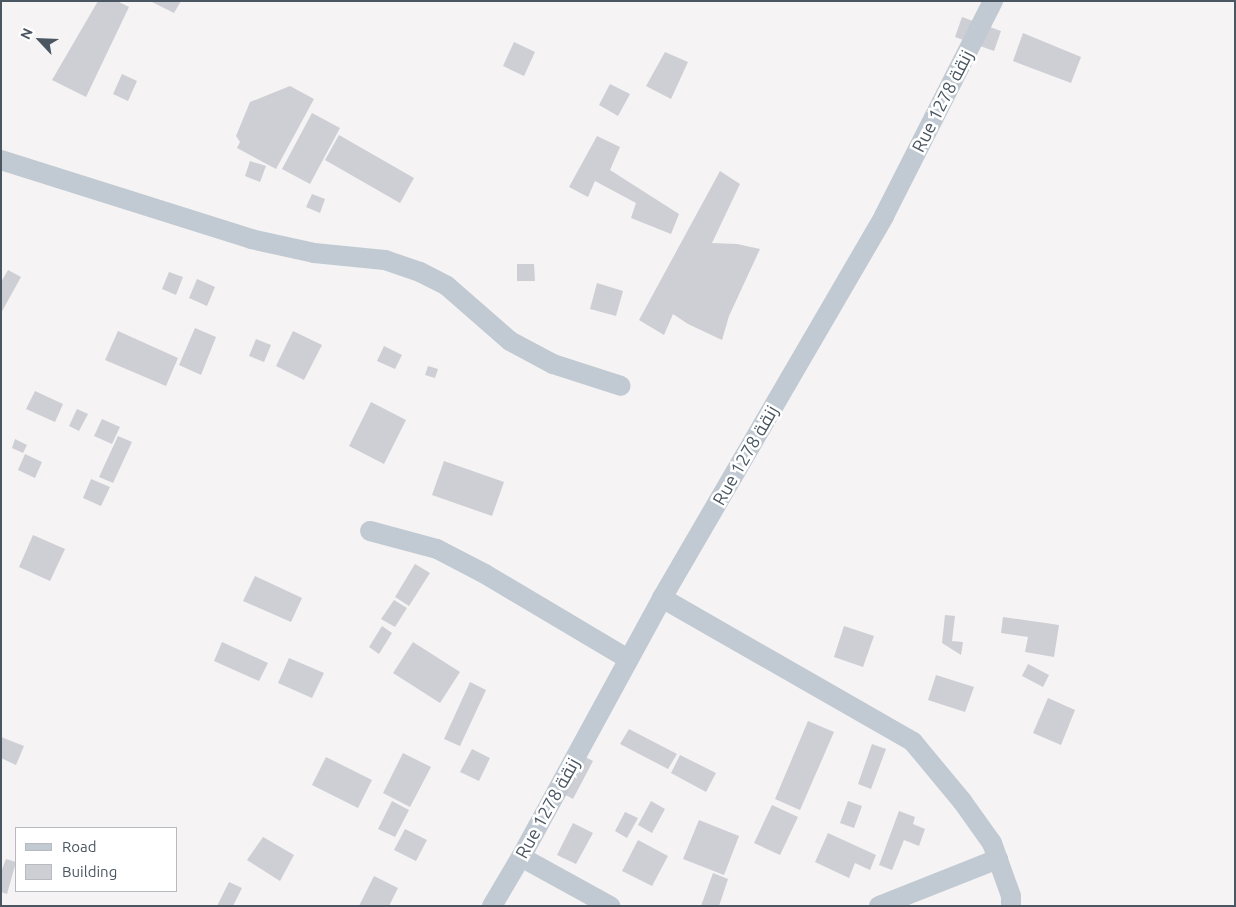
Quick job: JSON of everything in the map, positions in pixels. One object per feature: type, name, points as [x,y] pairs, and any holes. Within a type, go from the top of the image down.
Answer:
[{"type":"street","name":"Rue 1278 زنقة","points":[[492,906],[521,857],[662,598],[884,216],[993,1]]},
{"type":"street","points":[[1,160],[251,239],[314,253],[386,260],[420,272],[447,286],[510,341],[553,364],[621,386]]},
{"type":"street","points":[[370,531],[437,549],[485,574],[628,660]]},
{"type":"street","points":[[662,598],[913,742],[962,801],[992,843],[1011,896],[1011,906]]},
{"type":"street","points":[[521,857],[610,906]]},
{"type":"street","points":[[879,906],[998,859]]},
{"type":"building","points":[[98,1],[117,1],[129,7],[86,97],[52,80]]},
{"type":"building","points":[[150,1],[181,1],[174,13]]},
{"type":"building","points":[[962,17],[1001,31],[994,51],[955,37]]},
{"type":"building","points":[[1023,33],[1081,57],[1071,83],[1013,61]]},
{"type":"building","points":[[514,42],[535,52],[524,76],[503,66]]},
{"type":"building","points":[[665,52],[688,62],[671,99],[646,86]]},
{"type":"building","points":[[122,74],[137,81],[128,101],[113,94]]},
{"type":"building","points":[[610,84],[630,94],[618,116],[599,105]]},
{"type":"building","points":[[290,86],[314,99],[276,169],[237,148],[240,142],[236,136],[250,102]]},
{"type":"building","points":[[312,113],[340,128],[310,184],[282,169]]},
{"type":"building","points":[[339,135],[414,178],[400,203],[325,160]]},
{"type":"building","points":[[597,136],[620,147],[610,170],[679,214],[671,234],[631,218],[636,203],[595,181],[588,197],[569,187]]},
{"type":"building","points":[[250,161],[266,166],[260,182],[245,176]]},
{"type":"building","points":[[720,171],[740,184],[712,243],[737,244],[760,249],[729,316],[722,340],[688,324],[673,314],[664,335],[639,320]]},
{"type":"building","points":[[312,194],[325,199],[320,213],[306,207]]},
{"type":"building","points":[[517,264],[534,264],[535,281],[517,281]]},
{"type":"building","points":[[8,270],[21,277],[1,313],[1,282]]},
{"type":"building","points":[[169,272],[183,277],[176,295],[162,289]]},
{"type":"building","points":[[197,279],[215,287],[207,306],[189,298]]},
{"type":"building","points":[[597,283],[623,291],[616,316],[590,309]]},
{"type":"building","points":[[195,328],[216,337],[201,375],[179,365]]},
{"type":"building","points":[[118,331],[178,358],[166,386],[105,360]]},
{"type":"building","points":[[293,331],[322,345],[304,380],[276,366]]},
{"type":"building","points":[[256,339],[271,345],[264,362],[249,356]]},
{"type":"building","points":[[384,346],[402,355],[395,369],[377,361]]},
{"type":"building","points":[[428,366],[438,369],[435,378],[425,375]]},
{"type":"building","points":[[35,391],[63,404],[55,422],[26,409]]},
{"type":"building","points":[[371,402],[406,420],[384,464],[349,446]]},
{"type":"building","points":[[77,409],[88,414],[79,431],[69,426]]},
{"type":"building","points":[[102,419],[120,427],[112,444],[94,436]]},
{"type":"building","points":[[118,436],[132,442],[113,483],[99,477]]},
{"type":"building","points":[[15,439],[27,445],[23,453],[12,448]]},
{"type":"building","points":[[25,454],[42,462],[35,478],[18,470]]},
{"type":"building","points":[[444,461],[504,482],[492,516],[432,495]]},
{"type":"building","points":[[91,479],[110,487],[101,506],[83,498]]},
{"type":"building","points":[[33,535],[65,549],[50,581],[19,567]]},
{"type":"building","points":[[415,564],[430,573],[409,606],[395,597]]},
{"type":"building","points":[[255,576],[302,598],[291,622],[243,601]]},
{"type":"building","points":[[394,600],[407,608],[395,627],[381,619]]},
{"type":"building","points":[[945,615],[955,616],[952,641],[963,642],[961,655],[942,643]]},
{"type":"building","points":[[1003,617],[1059,625],[1054,657],[1025,652],[1028,637],[1001,633]]},
{"type":"building","points":[[382,626],[392,633],[379,654],[369,647]]},
{"type":"building","points":[[844,626],[874,636],[863,667],[834,657]]},
{"type":"building","points":[[222,642],[268,663],[259,681],[214,661]]},
{"type":"building","points":[[413,642],[460,672],[440,703],[393,673]]},
{"type":"building","points":[[289,658],[324,673],[312,698],[278,683]]},
{"type":"building","points":[[1028,664],[1049,675],[1043,687],[1022,676]]},
{"type":"building","points":[[936,675],[974,687],[965,712],[928,700]]},
{"type":"building","points":[[470,682],[486,690],[460,746],[444,739]]},
{"type":"building","points":[[1048,698],[1075,710],[1061,745],[1033,733]]},
{"type":"building","points":[[808,721],[834,732],[800,810],[775,799]]},
{"type":"building","points":[[629,729],[677,754],[668,769],[620,744]]},
{"type":"building","points":[[1,737],[24,746],[16,765],[1,758]]},
{"type":"building","points":[[872,744],[886,749],[871,789],[858,784]]},
{"type":"building","points":[[472,749],[490,758],[479,781],[460,772]]},
{"type":"building","points":[[403,753],[431,767],[410,807],[383,793]]},
{"type":"building","points":[[580,754],[593,761],[573,799],[560,792]]},
{"type":"building","points":[[680,755],[716,773],[706,792],[671,773]]},
{"type":"building","points":[[326,757],[372,780],[358,808],[312,785]]},
{"type":"building","points":[[392,801],[409,810],[395,837],[378,829]]},
{"type":"building","points":[[651,801],[665,809],[652,833],[638,825]]},
{"type":"building","points":[[848,801],[862,806],[854,828],[840,823]]},
{"type":"building","points":[[772,805],[798,817],[780,855],[754,843]]},
{"type":"building","points":[[899,811],[915,817],[913,824],[925,829],[919,846],[904,840],[892,870],[879,865]]},
{"type":"building","points":[[625,812],[638,818],[627,838],[615,831]]},
{"type":"building","points":[[699,820],[739,836],[724,875],[683,859]]},
{"type":"building","points":[[573,823],[593,833],[576,864],[557,855]]},
{"type":"building","points":[[405,829],[427,840],[416,861],[394,850]]},
{"type":"building","points":[[828,833],[876,855],[870,870],[855,863],[849,878],[815,862]]},
{"type":"building","points":[[263,837],[294,855],[280,881],[247,860]]},
{"type":"building","points":[[638,840],[668,856],[652,886],[622,871]]},
{"type":"building","points":[[6,859],[15,862],[7,894],[1,892],[1,872]]},
{"type":"building","points":[[713,873],[728,879],[719,906],[701,906]]},
{"type":"building","points":[[374,876],[398,888],[389,906],[359,906]]},
{"type":"building","points":[[229,882],[242,888],[233,906],[217,906]]}]
